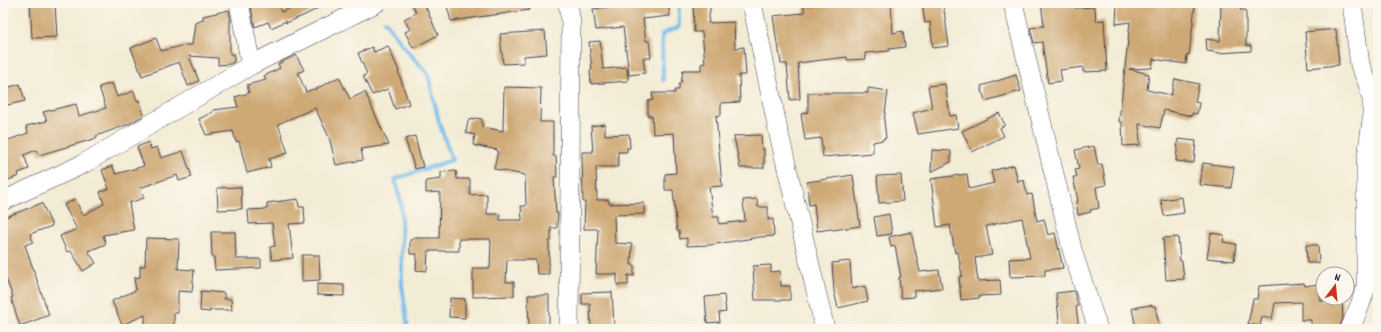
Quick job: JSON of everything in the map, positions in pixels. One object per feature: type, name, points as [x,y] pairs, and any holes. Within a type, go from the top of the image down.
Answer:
[{"type":"street","points":[[239,3],[251,65]]},
{"type":"street","points":[[3,200],[83,164],[251,65],[376,3]]},
{"type":"street","points":[[568,3],[571,23],[569,329]]},
{"type":"street","points":[[752,3],[780,137],[825,329]]},
{"type":"street","points":[[1013,3],[1073,253],[1098,329]]},
{"type":"street","points":[[1350,329],[1366,287],[1366,165],[1372,120],[1372,99],[1367,81],[1360,65],[1352,3]]},
{"type":"building","points":[[30,3],[55,3],[57,37],[32,38]]},
{"type":"building","points":[[250,3],[278,3],[281,12],[303,3],[328,3],[305,15],[271,28],[268,22],[255,27]]},
{"type":"building","points":[[412,3],[424,3],[438,35],[413,48],[405,32],[410,30],[404,19],[416,13]]},
{"type":"building","points":[[446,3],[529,3],[529,10],[451,21]]},
{"type":"building","points":[[639,3],[668,3],[670,16],[643,19],[646,41],[649,41],[651,58],[643,58],[645,73],[629,75],[623,27],[596,30],[593,9]]},
{"type":"building","points":[[693,3],[711,3],[708,23],[734,22],[735,48],[744,47],[746,75],[739,75],[740,102],[721,103],[721,115],[716,116],[722,186],[709,187],[713,217],[719,217],[719,224],[745,221],[743,200],[757,199],[758,207],[768,207],[768,220],[773,219],[774,236],[710,245],[687,246],[687,238],[680,239],[679,231],[677,231],[673,190],[665,190],[665,174],[676,173],[674,133],[653,134],[652,116],[648,116],[648,101],[653,100],[652,93],[675,93],[675,90],[679,90],[683,70],[701,70],[701,64],[705,63],[702,32],[694,32]]},
{"type":"building","points":[[825,3],[891,3],[893,33],[903,31],[905,47],[889,49],[889,51],[865,53],[866,59],[847,60],[847,57],[798,63],[800,99],[790,100],[787,64],[781,64],[773,16],[804,13],[804,6]]},
{"type":"building","points":[[922,3],[943,3],[949,46],[933,48],[930,22],[925,23]]},
{"type":"building","points":[[1041,3],[1074,3],[1075,8],[1095,7],[1096,21],[1104,20],[1107,71],[1083,72],[1083,67],[1060,70],[1062,81],[1048,83],[1042,42],[1034,43],[1030,28],[1044,26]]},
{"type":"building","points":[[1117,3],[1145,3],[1145,5],[1174,3],[1195,6],[1189,55],[1187,54],[1186,64],[1153,59],[1152,68],[1129,69],[1149,74],[1147,90],[1171,95],[1175,79],[1199,84],[1195,102],[1199,103],[1197,114],[1192,113],[1192,116],[1164,110],[1160,128],[1139,124],[1140,145],[1123,146],[1122,122],[1119,122],[1130,22],[1116,24]]},
{"type":"building","points":[[1221,3],[1241,3],[1240,10],[1246,10],[1246,45],[1251,46],[1251,51],[1219,53],[1207,51],[1206,39],[1220,41]]},
{"type":"building","points":[[229,10],[231,21],[230,54],[234,54],[234,62],[230,64],[218,65],[218,58],[189,56],[199,81],[188,86],[179,62],[142,76],[131,48],[156,38],[161,51],[185,45],[192,45],[195,23],[203,20],[203,16]]},
{"type":"building","points":[[1336,29],[1339,65],[1308,68],[1305,32]]},
{"type":"building","points":[[545,31],[547,54],[524,56],[524,63],[503,64],[500,34]]},
{"type":"building","points":[[600,41],[603,69],[627,67],[628,81],[591,84],[590,70],[592,70],[589,42]]},
{"type":"building","points":[[388,46],[399,71],[409,104],[395,109],[388,89],[372,95],[363,76],[367,74],[358,53],[372,47],[374,52]]},
{"type":"building","points":[[296,55],[304,70],[298,73],[306,92],[313,89],[314,90],[339,77],[350,99],[365,92],[389,145],[361,149],[363,160],[336,165],[329,137],[315,108],[278,124],[288,153],[269,159],[271,167],[247,173],[239,141],[236,142],[233,131],[206,135],[199,119],[213,112],[213,110],[238,107],[235,97],[249,93],[247,85],[266,80],[264,76],[280,68],[278,64]]},
{"type":"building","points":[[1016,75],[1021,91],[985,101],[981,86]]},
{"type":"building","points":[[112,83],[117,97],[134,91],[144,115],[129,124],[96,136],[97,138],[39,155],[36,150],[24,155],[29,169],[18,173],[19,176],[3,182],[3,142],[28,133],[26,126],[47,121],[43,112],[76,104],[79,116],[106,108],[99,87]]},
{"type":"building","points":[[20,84],[25,101],[3,106],[3,89]]},
{"type":"building","points":[[945,84],[950,116],[956,115],[958,128],[918,134],[913,113],[932,108],[928,86]]},
{"type":"building","points":[[504,87],[541,88],[540,122],[553,122],[553,156],[556,156],[557,177],[554,177],[556,213],[558,213],[557,228],[551,228],[551,241],[549,241],[549,274],[537,274],[536,260],[507,260],[506,282],[514,282],[514,296],[473,297],[473,268],[490,268],[490,239],[459,239],[459,251],[428,251],[427,271],[416,270],[417,254],[410,254],[410,240],[413,240],[413,238],[439,238],[440,192],[426,193],[426,181],[441,179],[441,172],[456,171],[457,179],[470,179],[470,195],[487,194],[487,214],[500,214],[500,220],[522,220],[521,206],[526,206],[525,175],[494,169],[498,150],[473,145],[475,135],[466,133],[468,121],[475,118],[482,119],[482,127],[503,131]]},
{"type":"building","points":[[868,88],[888,91],[884,121],[886,138],[873,142],[873,153],[823,157],[821,138],[805,140],[801,114],[808,112],[808,93],[868,93]]},
{"type":"building","points":[[999,113],[1005,125],[1000,128],[1004,136],[972,152],[962,131]]},
{"type":"building","points":[[605,124],[605,135],[629,134],[630,148],[627,148],[627,152],[618,152],[618,167],[596,167],[597,200],[609,200],[609,204],[644,203],[644,214],[614,215],[615,243],[632,244],[631,265],[634,265],[634,276],[628,275],[628,285],[617,285],[617,274],[596,274],[598,229],[584,229],[585,202],[583,202],[582,152],[593,152],[591,126]]},
{"type":"building","points":[[761,135],[762,149],[764,149],[764,168],[740,168],[734,136]]},
{"type":"building","points":[[415,136],[423,167],[415,169],[405,139]]},
{"type":"building","points":[[1178,139],[1196,141],[1194,163],[1176,161]]},
{"type":"building","points":[[149,142],[151,149],[157,147],[161,158],[183,151],[192,177],[179,181],[177,175],[140,188],[144,198],[129,203],[134,230],[103,235],[106,244],[88,251],[96,263],[83,271],[71,251],[67,252],[60,236],[77,229],[64,205],[75,199],[83,215],[104,204],[100,192],[109,189],[102,170],[112,166],[116,174],[144,166],[137,147]]},
{"type":"building","points":[[1094,146],[1098,165],[1102,164],[1106,185],[1096,187],[1099,208],[1090,210],[1091,212],[1078,215],[1076,202],[1078,201],[1073,177],[1077,177],[1075,170],[1079,169],[1075,150]]},
{"type":"building","points":[[932,150],[951,151],[951,162],[931,172]]},
{"type":"building","points":[[1203,163],[1234,167],[1231,188],[1200,185]]},
{"type":"building","points":[[1014,165],[1018,182],[1024,180],[1027,195],[1032,194],[1037,221],[1044,219],[1048,235],[1055,233],[1063,268],[1045,270],[1045,276],[1010,277],[1009,259],[1030,258],[1022,218],[986,226],[992,255],[975,258],[978,281],[1000,280],[1001,295],[979,296],[980,298],[961,300],[959,277],[962,276],[958,252],[955,253],[950,225],[937,227],[931,179],[967,174],[969,189],[994,183],[991,171]]},
{"type":"building","points":[[853,175],[860,226],[817,231],[814,204],[809,205],[807,182]]},
{"type":"building","points":[[901,175],[903,201],[879,203],[877,176]]},
{"type":"building","points":[[241,187],[242,209],[218,210],[217,188]]},
{"type":"building","points":[[1182,197],[1184,213],[1164,216],[1161,200]]},
{"type":"building","points":[[298,199],[299,207],[304,207],[305,223],[289,224],[293,258],[272,260],[270,247],[275,246],[272,223],[249,224],[248,210],[267,209],[267,203]]},
{"type":"building","points":[[42,203],[52,226],[30,234],[33,242],[25,245],[49,315],[20,326],[11,298],[13,297],[3,271],[3,218]]},
{"type":"building","points":[[889,214],[892,234],[877,236],[874,217]]},
{"type":"building","points":[[211,232],[235,232],[236,259],[261,259],[261,268],[215,270],[214,257],[212,257]]},
{"type":"building","points":[[911,232],[920,272],[939,270],[942,288],[914,291],[914,297],[901,298],[899,277],[901,277],[895,246],[891,247],[889,237]]},
{"type":"building","points":[[1211,233],[1224,235],[1223,242],[1236,244],[1234,261],[1207,258]]},
{"type":"building","points":[[1178,237],[1180,261],[1182,261],[1184,279],[1166,280],[1163,238]]},
{"type":"building","points":[[146,238],[179,239],[178,269],[194,270],[192,292],[178,291],[178,313],[174,313],[174,329],[145,329],[145,315],[122,325],[112,301],[136,290],[134,278],[140,277],[140,266],[145,266]]},
{"type":"building","points":[[1306,245],[1318,245],[1319,263],[1307,263]]},
{"type":"building","points":[[302,255],[319,255],[320,280],[302,281]]},
{"type":"building","points":[[850,261],[852,289],[865,286],[868,301],[838,308],[834,291],[832,263]]},
{"type":"building","points":[[771,265],[771,272],[780,271],[781,286],[790,286],[790,300],[755,300],[753,266]]},
{"type":"building","points":[[1304,283],[1305,286],[1315,284],[1315,306],[1342,306],[1343,318],[1339,329],[1311,329],[1311,320],[1301,320],[1301,302],[1275,303],[1272,319],[1262,317],[1260,326],[1248,324],[1253,299],[1257,299],[1259,286]]},
{"type":"building","points":[[317,284],[344,285],[344,296],[317,295]]},
{"type":"building","points":[[201,291],[224,293],[224,299],[231,299],[232,310],[210,310],[210,312],[200,311]]},
{"type":"building","points":[[1074,291],[1078,306],[1076,307],[1079,329],[1060,329],[1056,293]]},
{"type":"building","points":[[612,292],[614,326],[608,327],[608,329],[591,329],[590,304],[582,304],[582,293]]},
{"type":"building","points":[[528,295],[549,295],[549,329],[529,329]]},
{"type":"building","points":[[724,295],[726,312],[719,313],[720,322],[707,323],[705,297]]},
{"type":"building","points":[[450,298],[465,299],[465,318],[449,317]]},
{"type":"building","points":[[1151,305],[1155,306],[1160,329],[1136,329],[1132,308]]},
{"type":"waterway","points":[[663,80],[662,34],[679,27],[679,3]]},
{"type":"waterway","points":[[385,21],[404,47],[428,74],[439,122],[452,160],[395,179],[401,202],[402,285],[408,329]]}]
